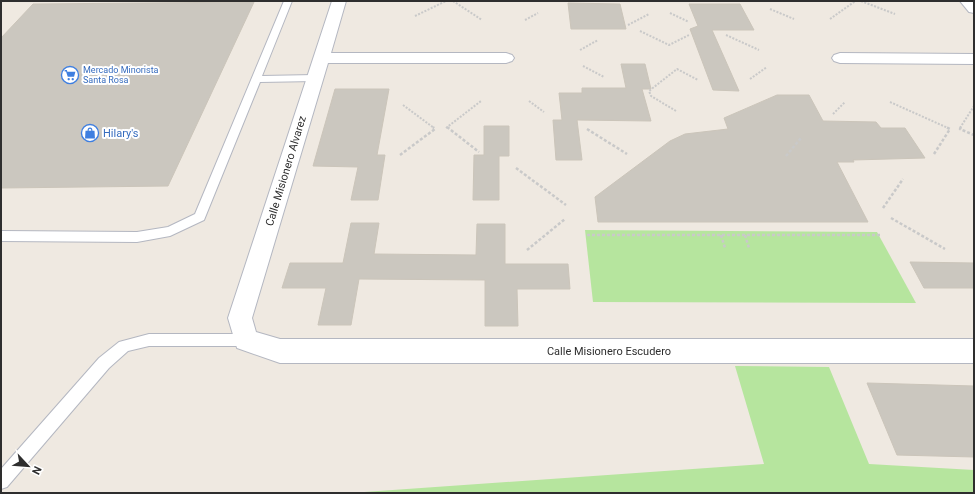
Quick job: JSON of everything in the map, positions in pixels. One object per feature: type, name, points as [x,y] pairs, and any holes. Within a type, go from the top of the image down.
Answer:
[{"type":"street","name":"Calle Misionero Alvarez","points":[[246,340],[240,318],[339,1]]},
{"type":"street","points":[[967,1],[974,9]]},
{"type":"street","points":[[322,58],[506,58]]},
{"type":"street","points":[[840,58],[974,59]]},
{"type":"street","name":"Calle Misionero Escudero","points":[[246,340],[280,351],[974,351]]},
{"type":"lane","points":[[1,236],[137,237],[170,231],[200,217],[288,1]]},
{"type":"lane","points":[[257,79],[315,78]]},
{"type":"lane","points":[[1,480],[104,363],[124,346],[148,340],[246,340]]},
{"type":"path","points":[[416,16],[446,1]]},
{"type":"path","points":[[453,1],[482,20]]},
{"type":"path","points":[[830,19],[854,2],[852,1]]},
{"type":"path","points":[[860,1],[895,14]]},
{"type":"path","points":[[770,9],[794,19]]},
{"type":"path","points":[[525,20],[538,13]]},
{"type":"path","points":[[670,13],[688,22]]},
{"type":"path","points":[[628,25],[649,14]]},
{"type":"path","points":[[640,31],[669,45],[688,35]]},
{"type":"path","points":[[726,35],[759,50]]},
{"type":"path","points":[[580,50],[598,40]]},
{"type":"path","points":[[583,66],[604,77]]},
{"type":"path","points":[[750,80],[768,67]]},
{"type":"path","points":[[676,111],[651,96],[649,91],[677,69],[698,80]]},
{"type":"path","points":[[479,152],[446,128],[481,101]]},
{"type":"path","points":[[529,101],[544,112]]},
{"type":"path","points":[[833,114],[845,102]]},
{"type":"path","points":[[890,102],[950,129],[934,154]]},
{"type":"path","points":[[400,155],[435,129],[403,105]]},
{"type":"path","points":[[974,106],[960,129],[974,135]]},
{"type":"path","points":[[587,129],[627,154]]},
{"type":"path","points":[[786,156],[801,138]]},
{"type":"path","points":[[516,168],[566,205]]},
{"type":"path","points":[[883,208],[904,180]]},
{"type":"path","points":[[891,218],[945,248]]},
{"type":"path","points":[[527,250],[565,219]]},
{"type":"path","points":[[587,235],[880,234]]},
{"type":"path","points":[[721,235],[725,248]]},
{"type":"path","points":[[745,235],[749,248]]},
{"type":"green space","points":[[585,230],[877,232],[916,303],[593,302]]},
{"type":"green space","points":[[735,366],[829,367],[869,464],[974,470],[974,493],[350,493],[764,464]]},
{"type":"building","points":[[254,2],[168,186],[1,188],[1,38],[33,4]]},
{"type":"building","points":[[568,3],[620,4],[626,29],[571,29]]},
{"type":"building","points":[[689,4],[740,4],[754,30],[712,30],[739,91],[713,90],[690,29],[698,26]]},
{"type":"building","points":[[621,64],[645,64],[651,89],[642,89],[651,121],[577,120],[582,160],[556,160],[553,120],[562,120],[559,93],[582,93],[582,88],[626,88]]},
{"type":"building","points":[[335,89],[389,89],[377,155],[385,155],[378,200],[351,200],[358,167],[313,166]]},
{"type":"building","points":[[777,95],[809,95],[823,121],[876,122],[881,128],[905,128],[925,158],[853,160],[854,162],[837,162],[868,222],[598,222],[595,197],[670,141],[685,134],[728,129],[724,118]]},
{"type":"building","points":[[484,126],[509,126],[509,156],[499,156],[499,200],[473,200],[474,155],[484,155]]},
{"type":"building","points":[[351,223],[379,223],[374,254],[476,255],[477,224],[505,224],[505,264],[568,264],[570,289],[517,289],[518,326],[485,326],[485,280],[359,279],[351,325],[318,325],[326,288],[282,288],[290,263],[343,263]]},
{"type":"building","points":[[910,262],[974,263],[974,288],[924,288]]},
{"type":"building","points":[[867,383],[974,386],[974,457],[897,455]]},
{"type":"place","name":"Mercado Minorista Santa Rosa","points":[[70,75]]},
{"type":"place","name":"Hilary's","points":[[90,133]]}]
